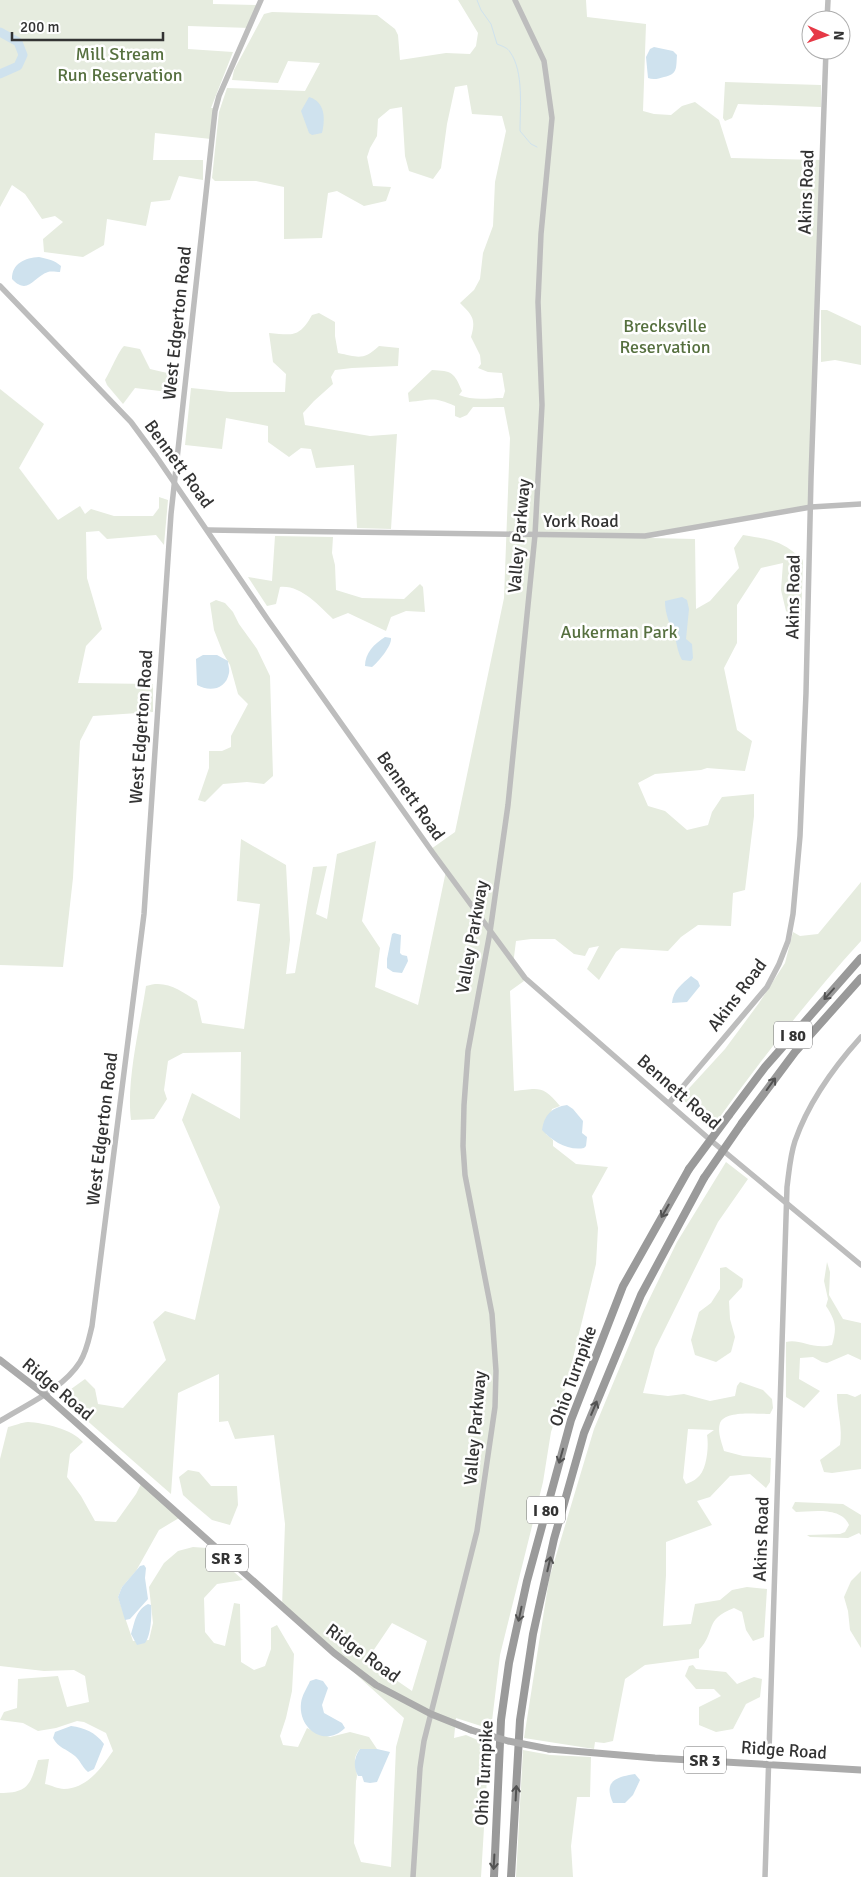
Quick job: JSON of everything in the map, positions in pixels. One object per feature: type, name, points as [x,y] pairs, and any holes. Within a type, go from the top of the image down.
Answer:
[{"type":"highway","name":"Ohio Turnpike","points":[[494,1877],[501,1720],[509,1663],[527,1581],[571,1420],[623,1286],[689,1169],[764,1067],[861,958]]},
{"type":"highway","name":"Ohio Turnpike","points":[[511,1877],[520,1720],[533,1634],[554,1539],[584,1433],[641,1295],[704,1178],[795,1052],[861,978]]},
{"type":"main road","name":"Ridge Road","points":[[0,1360],[44,1394],[334,1653],[376,1685],[431,1714],[471,1730],[508,1741],[549,1749],[655,1758],[861,1770]]},
{"type":"street","name":"West Edgerton Road","points":[[0,1421],[65,1380],[80,1362],[88,1347],[92,1326],[144,914],[171,514],[215,111],[219,96],[261,0]]},
{"type":"street","name":"Valley Parkway","points":[[412,1877],[420,1768],[431,1714],[477,1531],[495,1407],[496,1371],[492,1314],[465,1175],[463,1146],[468,1050],[490,932],[508,805],[535,535],[542,405],[538,302],[540,234],[552,118],[544,61],[515,0]]},
{"type":"street","name":"Akins Road","points":[[669,1103],[767,987],[788,941],[794,914],[800,836],[806,700],[826,60]]},
{"type":"street","name":"Bennett Road","points":[[0,286],[130,422],[208,530],[268,620],[490,932],[525,978],[708,1138],[861,1265]]},
{"type":"street","name":"York Road","points":[[208,530],[645,536],[811,507],[861,504]]},
{"type":"street","name":"Akins Road","points":[[765,1877],[787,1187],[794,1143],[805,1117],[831,1072],[861,1037]]},
{"type":"green space","name":"Mill Stream Run Reservation","points":[[0,0],[213,0],[213,4],[260,5],[250,28],[188,26],[188,49],[233,52],[211,108],[214,108],[211,139],[155,133],[153,160],[203,160],[203,180],[179,176],[170,200],[151,202],[146,226],[107,219],[104,245],[83,257],[44,252],[43,239],[63,222],[55,216],[42,219],[25,194],[12,185],[0,207]]},
{"type":"green space","points":[[458,0],[586,0],[587,17],[646,24],[643,111],[671,115],[682,106],[695,102],[719,120],[731,158],[823,160],[812,507],[649,538],[695,539],[696,609],[710,601],[739,568],[734,548],[743,535],[776,542],[788,548],[803,560],[801,623],[786,611],[781,590],[783,563],[761,568],[737,605],[737,643],[724,668],[737,730],[752,741],[745,771],[707,768],[655,774],[638,783],[648,806],[665,811],[687,830],[708,825],[712,812],[722,797],[754,794],[754,816],[745,890],[733,893],[731,926],[698,925],[681,937],[668,951],[621,948],[616,952],[599,980],[587,969],[599,946],[589,948],[585,956],[574,954],[555,939],[516,941],[513,965],[524,981],[510,991],[514,1091],[535,1089],[549,1094],[560,1106],[552,1109],[546,1134],[553,1140],[553,1146],[576,1164],[608,1167],[592,1196],[598,1228],[596,1264],[566,1387],[551,1432],[543,1482],[500,1655],[492,1721],[481,1726],[456,1718],[454,1738],[466,1735],[489,1745],[481,1877],[0,1877],[0,1793],[10,1793],[23,1789],[30,1781],[38,1760],[49,1759],[45,1784],[64,1789],[73,1788],[93,1776],[113,1751],[106,1733],[84,1722],[77,1721],[56,1728],[38,1731],[23,1723],[0,1720],[4,1712],[17,1708],[18,1679],[58,1676],[67,1707],[89,1702],[85,1676],[74,1670],[44,1671],[0,1666],[0,1459],[8,1427],[28,1422],[50,1425],[65,1430],[83,1442],[70,1454],[67,1477],[81,1496],[95,1521],[116,1522],[141,1484],[179,1518],[159,1530],[136,1571],[122,1587],[118,1597],[133,1641],[149,1640],[153,1623],[149,1587],[164,1563],[178,1551],[193,1547],[207,1548],[243,1580],[217,1584],[204,1598],[205,1632],[214,1643],[225,1646],[234,1603],[240,1604],[241,1662],[254,1670],[265,1666],[271,1649],[271,1628],[277,1625],[294,1654],[292,1691],[280,1736],[283,1745],[298,1747],[307,1728],[330,1737],[350,1732],[369,1737],[377,1749],[360,1749],[355,1758],[357,1777],[354,1843],[361,1862],[391,1867],[396,1747],[404,1718],[282,1607],[285,1524],[274,1435],[235,1439],[228,1421],[219,1422],[219,1374],[178,1393],[171,1494],[60,1397],[85,1379],[95,1389],[98,1404],[123,1408],[166,1360],[153,1322],[165,1311],[195,1320],[220,1207],[182,1120],[192,1093],[240,1119],[241,1052],[183,1053],[168,1061],[164,1090],[167,1099],[154,1119],[131,1120],[130,1088],[146,986],[153,984],[167,985],[197,1001],[202,1023],[244,1029],[260,904],[237,901],[241,839],[286,865],[290,940],[286,974],[295,973],[313,867],[327,866],[316,914],[327,919],[337,854],[376,841],[362,921],[380,948],[375,987],[418,1005],[446,871],[431,849],[455,832],[504,598],[510,438],[504,407],[473,407],[467,415],[460,418],[455,416],[455,406],[437,400],[409,402],[408,393],[432,370],[452,374],[462,391],[459,395],[464,397],[475,399],[503,398],[505,391],[502,373],[488,372],[478,368],[481,364],[480,355],[471,337],[472,318],[460,303],[474,290],[480,279],[483,253],[493,226],[495,182],[506,131],[502,116],[472,114],[467,85],[455,87],[447,124],[441,168],[433,179],[409,171],[405,156],[402,107],[390,109],[378,119],[377,136],[367,157],[373,186],[391,187],[386,201],[364,206],[337,191],[328,193],[322,238],[284,239],[284,187],[256,181],[215,181],[212,178],[219,112],[227,88],[305,91],[320,63],[288,61],[278,83],[232,80],[234,70],[264,14],[272,12],[377,15],[395,29],[398,35],[400,60],[446,53],[470,54],[476,46],[478,33]],"holes":[[[392,1623],[427,1641],[412,1691],[367,1660]]]},
{"type":"green space","points":[[725,82],[821,85],[821,107],[738,104],[732,118],[725,121],[723,118]]},
{"type":"green space","points":[[821,310],[827,310],[861,326],[861,365],[835,360],[821,362]]},
{"type":"green space","points":[[319,313],[335,322],[338,353],[360,357],[369,354],[379,346],[399,348],[398,366],[335,370],[331,377],[333,384],[303,413],[305,425],[370,436],[397,434],[391,529],[357,528],[354,465],[316,468],[311,449],[301,448],[289,457],[268,442],[268,426],[226,418],[222,449],[185,445],[191,388],[230,392],[285,392],[286,374],[273,362],[269,333],[295,333],[303,328],[312,315]]},
{"type":"green space","points":[[124,346],[140,349],[150,369],[180,376],[178,388],[160,391],[135,388],[123,404],[105,380]]},
{"type":"green space","points":[[0,389],[44,424],[19,468],[58,520],[80,506],[85,514],[91,509],[114,516],[153,516],[159,508],[159,497],[168,500],[164,545],[156,535],[107,539],[99,531],[86,532],[87,578],[102,629],[86,646],[78,683],[153,684],[153,712],[93,716],[80,741],[73,878],[63,967],[0,965]]},
{"type":"green space","points":[[275,536],[333,537],[332,553],[335,565],[336,590],[362,598],[404,599],[420,584],[423,587],[425,612],[406,611],[391,617],[386,631],[348,613],[333,619],[309,597],[288,587],[280,587],[276,604],[267,606],[248,577],[272,581]]},
{"type":"green space","points":[[216,600],[225,603],[233,612],[257,649],[270,676],[273,776],[264,784],[247,782],[223,784],[205,802],[198,800],[209,768],[209,751],[222,751],[231,747],[231,736],[248,704],[238,694],[230,665],[214,630],[210,603]]},
{"type":"green space","points":[[861,882],[861,941],[785,1031],[714,1125],[703,1121],[681,1097],[725,1049],[759,1003],[785,963],[793,932],[800,936],[818,934]]},
{"type":"green space","points":[[726,1162],[748,1179],[718,1222],[655,1349],[643,1393],[668,1396],[684,1394],[710,1401],[735,1396],[740,1382],[763,1390],[772,1399],[773,1408],[770,1414],[735,1414],[723,1419],[720,1423],[719,1434],[724,1451],[743,1456],[771,1458],[770,1482],[766,1488],[750,1474],[730,1476],[710,1497],[697,1501],[712,1525],[666,1542],[663,1626],[691,1624],[695,1604],[720,1600],[732,1590],[747,1587],[767,1589],[764,1637],[753,1641],[746,1630],[742,1612],[734,1608],[724,1612],[714,1622],[708,1637],[699,1650],[699,1658],[645,1665],[625,1679],[613,1741],[595,1742],[594,1749],[524,1738],[549,1579],[594,1429],[642,1314],[677,1242]],"holes":[[[688,1429],[714,1430],[707,1435],[708,1445],[703,1470],[696,1479],[686,1484],[683,1478]]]},
{"type":"green space","points":[[827,1262],[830,1272],[829,1295],[843,1319],[861,1323],[861,1360],[848,1354],[827,1363],[813,1357],[800,1358],[799,1379],[820,1391],[804,1408],[786,1397],[786,1342],[796,1341],[819,1346],[832,1345],[835,1325],[826,1306],[828,1299],[824,1281]]},
{"type":"green space","points":[[726,1267],[743,1279],[742,1287],[729,1301],[730,1319],[735,1337],[731,1352],[716,1362],[695,1355],[691,1340],[699,1312],[711,1303],[720,1289],[720,1268]]},
{"type":"green space","points":[[837,1394],[847,1394],[855,1397],[861,1394],[861,1469],[832,1473],[824,1472],[820,1460],[840,1445],[841,1432]]},
{"type":"green space","points":[[188,1470],[199,1472],[211,1486],[237,1486],[238,1505],[230,1525],[212,1520],[183,1495],[179,1477]]},
{"type":"green space","points":[[795,1502],[843,1504],[861,1515],[861,1535],[859,1533],[848,1538],[810,1537],[807,1535],[840,1534],[845,1532],[849,1525],[839,1515],[825,1511],[796,1512],[792,1508]]},
{"type":"green space","points":[[861,1571],[861,1648],[850,1630],[844,1597],[851,1581]]},
{"type":"green space","points":[[693,1665],[696,1669],[726,1672],[737,1684],[754,1677],[762,1679],[760,1697],[746,1704],[733,1729],[716,1732],[699,1725],[699,1707],[721,1696],[714,1689],[696,1689],[685,1676],[689,1666]]},
{"type":"green space","points":[[523,1750],[550,1755],[591,1757],[590,1797],[577,1797],[571,1846],[573,1877],[516,1877]]},
{"type":"water","points":[[654,47],[673,51],[677,55],[675,70],[669,76],[658,79],[648,78],[646,57],[650,49]]},
{"type":"water","points":[[309,97],[319,103],[323,112],[324,123],[322,133],[312,135],[309,133],[301,111]]},
{"type":"water","points":[[39,257],[51,260],[61,266],[60,272],[43,274],[26,286],[18,284],[12,279],[14,269],[20,262]]},
{"type":"water","points":[[682,597],[687,600],[689,609],[686,639],[692,644],[693,658],[691,661],[682,660],[666,611],[665,601]]},
{"type":"water","points":[[385,637],[391,638],[391,641],[384,654],[372,667],[365,666],[365,661],[371,649]]},
{"type":"water","points":[[203,655],[217,655],[228,661],[229,673],[221,686],[212,689],[197,685],[196,659]]},
{"type":"water","points":[[392,934],[401,935],[400,953],[407,956],[408,961],[402,973],[393,972],[387,968]]},
{"type":"water","points":[[691,976],[698,981],[700,986],[687,1002],[672,1003],[676,991]]},
{"type":"water","points":[[567,1105],[583,1121],[582,1133],[587,1137],[584,1148],[566,1147],[542,1130],[547,1116],[553,1110]]},
{"type":"water","points":[[144,1565],[146,1568],[145,1578],[148,1599],[130,1619],[125,1620],[118,1597],[122,1587],[140,1566]]},
{"type":"water","points":[[148,1604],[151,1605],[149,1636],[145,1643],[137,1645],[131,1634],[138,1613]]},
{"type":"water","points":[[316,1679],[323,1681],[328,1688],[322,1705],[324,1713],[342,1723],[345,1728],[337,1734],[321,1736],[308,1728],[304,1721],[301,1712],[303,1694],[310,1681]]},
{"type":"water","points":[[71,1726],[89,1731],[104,1744],[94,1769],[88,1772],[77,1758],[60,1746],[53,1738],[55,1732]]},
{"type":"water","points":[[360,1749],[377,1749],[390,1752],[377,1782],[364,1782],[362,1776],[358,1776],[355,1762],[356,1755]]},
{"type":"water","points":[[635,1774],[640,1780],[633,1795],[625,1803],[613,1803],[610,1790],[613,1781]]},
{"type":"waterway","points":[[477,0],[481,10],[491,24],[497,44],[508,49],[514,60],[520,90],[520,131],[531,144],[537,147]]},
{"type":"waterway","points":[[0,32],[18,42],[23,55],[18,66],[0,74]]},
{"type":"park label","name":"Brecksville Reservation","points":[[665,336]]},
{"type":"park label","name":"Aukerman Park","points":[[619,632]]}]
